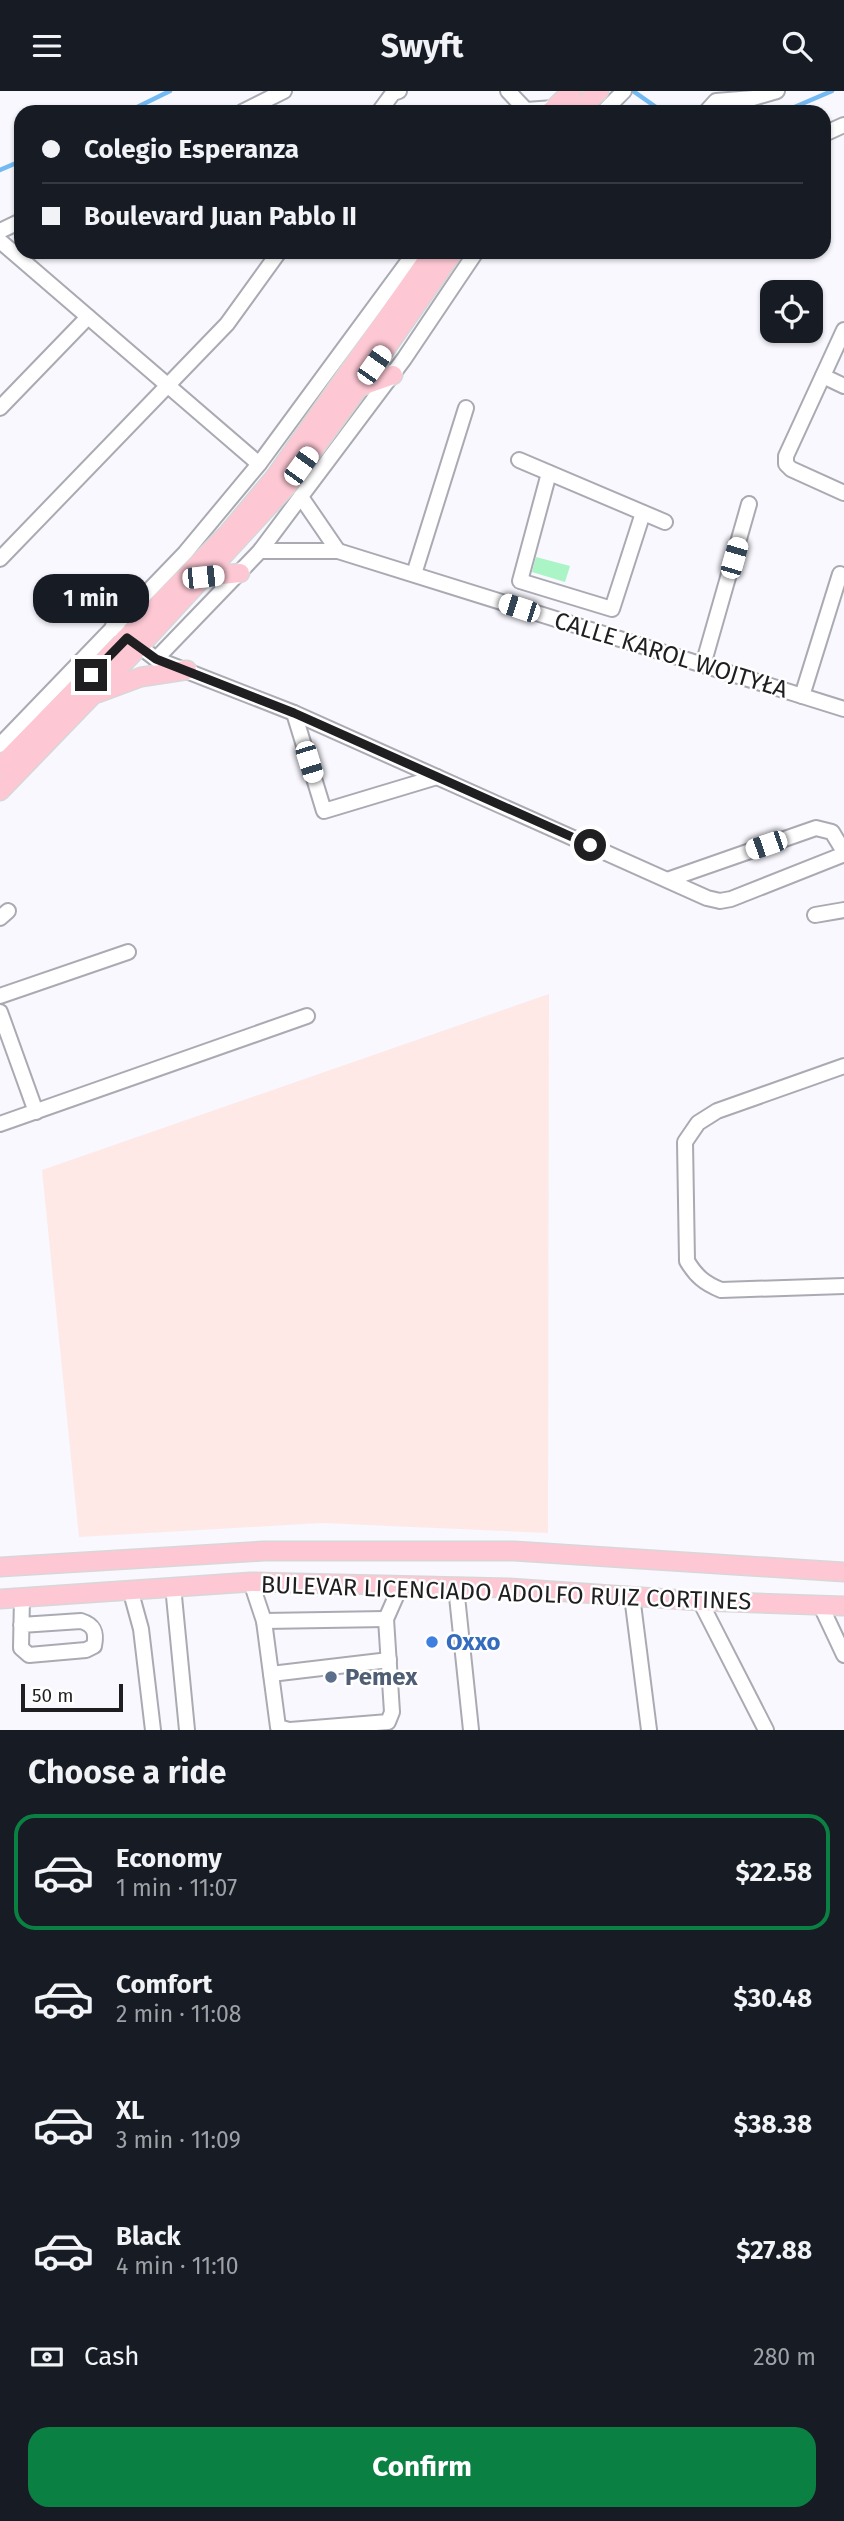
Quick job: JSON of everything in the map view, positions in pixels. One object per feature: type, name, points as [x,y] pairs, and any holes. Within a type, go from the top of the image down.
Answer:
[{"type":"main road","points":[[557,105],[572,91]]},
{"type":"main road","points":[[0,767],[229,532],[275,477],[428,259]]},
{"type":"main road","points":[[0,790],[91,696],[126,637],[203,577],[286,486],[448,259]]},
{"type":"main road","points":[[359,387],[393,375]]},
{"type":"main road","points":[[203,577],[240,573]]},
{"type":"main road","points":[[91,696],[141,677],[187,670]]},
{"type":"main road","name":"BULEVAR LICENCIADO ADOLFO RUIZ CORTINES","points":[[0,1567],[264,1551],[514,1551],[844,1572]]},
{"type":"main road","points":[[13,1598],[21,1565]]},
{"type":"main road","name":"BULEVAR LICENCIADO ADOLFO RUIZ CORTINES","points":[[13,1598],[251,1582],[456,1587],[844,1606]]},
{"type":"street","points":[[256,105],[284,91]]},
{"type":"street","points":[[384,105],[393,93],[399,91]]},
{"type":"street","points":[[508,91],[520,105]]},
{"type":"street","points":[[610,105],[624,91]]},
{"type":"street","points":[[720,105],[777,91]]},
{"type":"street","points":[[0,241],[14,253]]},
{"type":"street","points":[[21,259],[259,464]]},
{"type":"street","points":[[0,559],[227,324],[274,259]]},
{"type":"street","points":[[0,745],[126,637],[185,553],[259,464],[410,259]]},
{"type":"street","points":[[156,659],[260,551],[393,375],[471,259]]},
{"type":"street","points":[[0,408],[88,317]]},
{"type":"street","points":[[844,330],[786,456],[786,464],[790,469],[844,493]]},
{"type":"street","points":[[823,376],[844,386]]},
{"type":"street","points":[[414,574],[466,408]]},
{"type":"street","points":[[519,460],[665,522]]},
{"type":"street","points":[[549,473],[520,581],[612,609],[643,513]]},
{"type":"street","points":[[301,497],[338,551]]},
{"type":"street","points":[[703,665],[749,504]]},
{"type":"street","name":"CALLE KAROL WOJTYŁA","points":[[260,551],[338,551],[844,709]]},
{"type":"street","points":[[802,696],[840,574]]},
{"type":"street","points":[[546,616],[553,591]]},
{"type":"street","points":[[570,624],[578,599]]},
{"type":"street","points":[[126,637],[156,659],[294,713],[707,898],[720,901],[731,899],[842,855],[843,851],[832,832],[816,828],[667,880]]},
{"type":"street","points":[[294,713],[324,811],[437,777]]},
{"type":"street","points":[[815,915],[844,910]]},
{"type":"street","points":[[0,996],[128,952]]},
{"type":"street","points":[[0,1012],[36,1112]]},
{"type":"street","points":[[0,1124],[307,1016]]},
{"type":"street","points":[[844,1066],[717,1111],[698,1123],[685,1142],[687,1261],[695,1275],[706,1284],[721,1290],[844,1286]]},
{"type":"street","points":[[251,1582],[264,1621],[278,1727],[289,1730],[388,1722],[392,1712],[386,1619],[401,1585]]},
{"type":"street","points":[[173,1586],[187,1730]]},
{"type":"street","points":[[456,1587],[471,1730]]},
{"type":"street","points":[[130,1589],[141,1629],[153,1730]]},
{"type":"street","points":[[632,1596],[649,1730]]},
{"type":"street","points":[[13,1598],[21,1625],[21,1648],[29,1655],[86,1650],[93,1646],[95,1639],[94,1629],[90,1624],[81,1621],[21,1625]]},
{"type":"street","points":[[700,1601],[766,1730]]},
{"type":"street","points":[[820,1604],[844,1655]]},
{"type":"street","points":[[264,1621],[386,1619]]},
{"type":"street","points":[[271,1674],[389,1660]]},
{"type":"shaded area","points":[[549,994],[548,1533],[322,1523],[79,1537],[42,1170]]},
{"type":"green space","points":[[536,557],[570,566],[565,582],[532,572]]},
{"type":"waterway","points":[[141,105],[170,91]]},
{"type":"waterway","points":[[633,91],[653,105]]},
{"type":"waterway","points":[[799,105],[832,91]]},
{"type":"waterway","points":[[0,170],[14,164]]},
{"type":"place","name":"Oxxo","points":[[432,1642]]},
{"type":"place","name":"Pemex","points":[[331,1677]]},
{"type":"route","points":[[91,675],[127,638],[156,659],[294,713],[590,845]]}]
